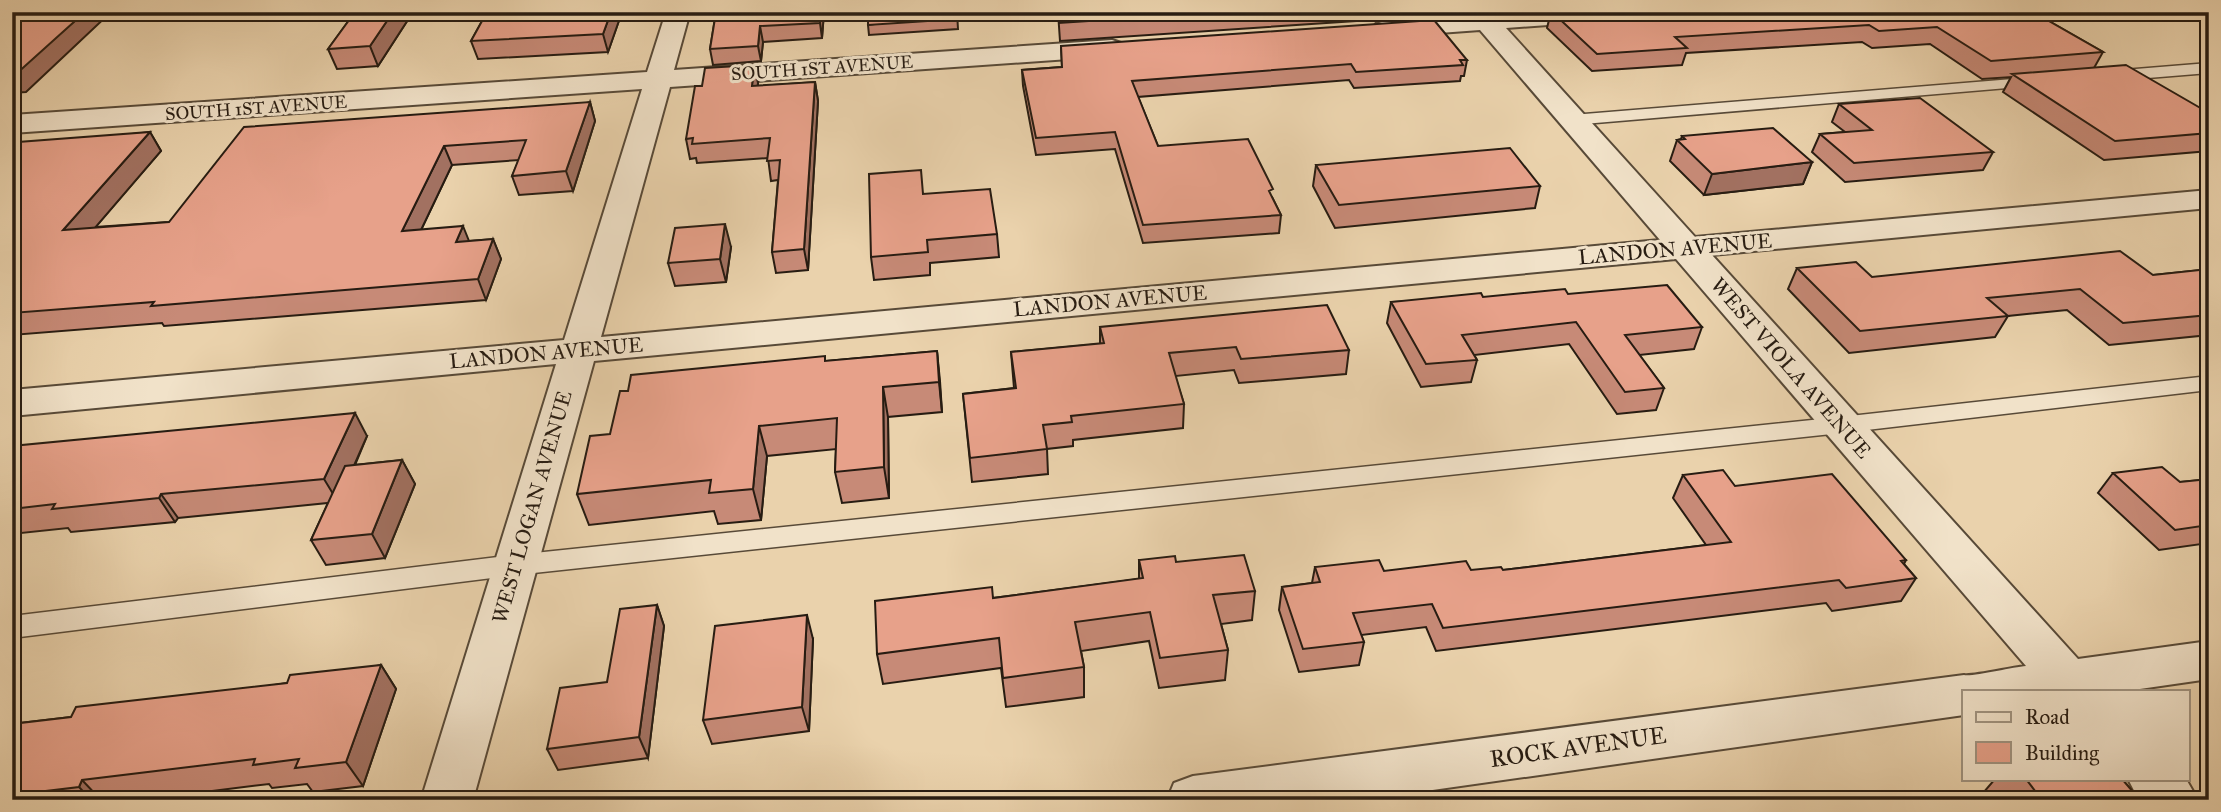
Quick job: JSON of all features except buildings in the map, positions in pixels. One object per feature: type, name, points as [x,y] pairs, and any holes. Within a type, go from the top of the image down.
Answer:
[{"type":"street","name":"WEST LOGAN AVENUE","points":[[447,800],[678,12]]},
{"type":"street","points":[[1362,30],[1482,17],[1631,12]]},
{"type":"street","name":"WEST VIOLA AVENUE","points":[[1482,17],[2072,686]]},
{"type":"street","name":"SOUTH 1ST AVENUE","points":[[12,124],[1141,46]]},
{"type":"street","name":"LANDON AVENUE","points":[[12,403],[2209,199]]},
{"type":"street","points":[[2005,690],[2072,686],[2209,660]]},
{"type":"street","name":"ROCK AVENUE","points":[[1193,800],[1962,695]]},
{"type":"street","points":[[2155,780],[2172,800]]},
{"type":"lane","points":[[2098,77],[2209,68]]},
{"type":"lane","points":[[1572,120],[2057,80]]},
{"type":"lane","points":[[12,627],[515,565],[1841,425],[2209,383]]}]
